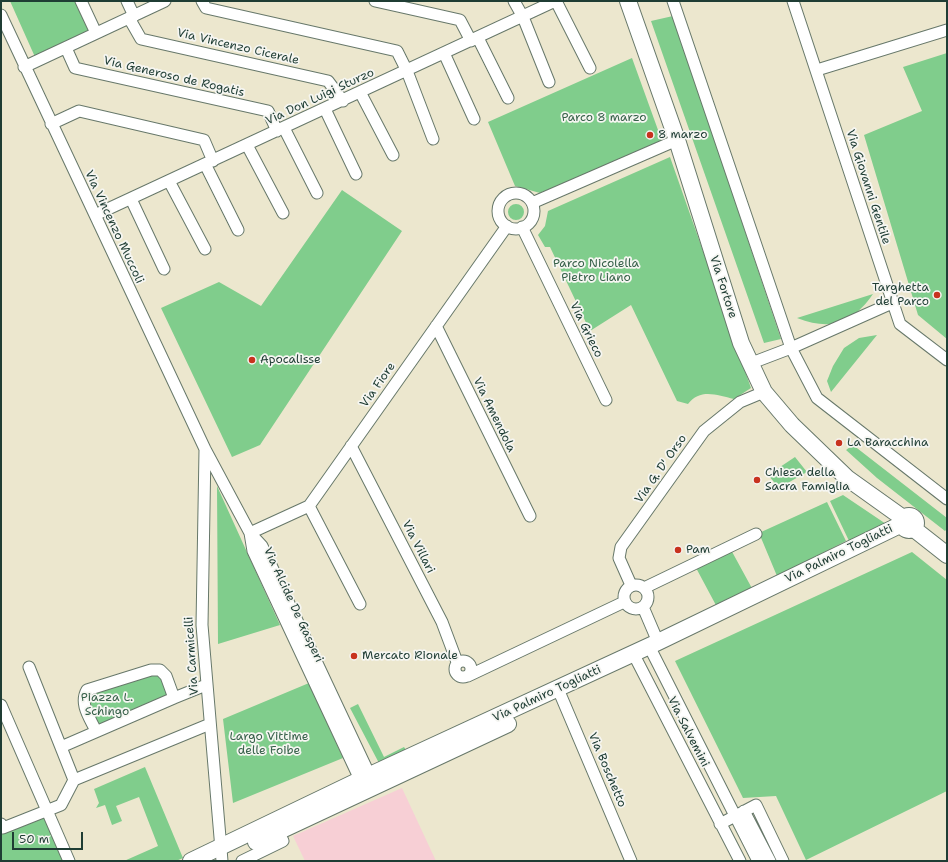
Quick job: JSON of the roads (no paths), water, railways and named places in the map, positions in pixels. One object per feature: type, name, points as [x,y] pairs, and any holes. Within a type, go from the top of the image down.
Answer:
[{"type":"street","points":[[81,1],[96,33]]},
{"type":"street","name":"Via Vincenzo Cicerale","points":[[127,1],[131,17],[141,39],[328,80],[343,100]]},
{"type":"street","points":[[24,67],[165,1]]},
{"type":"street","points":[[202,1],[206,8],[397,50],[407,71],[433,139]]},
{"type":"street","points":[[375,1],[460,20],[475,39],[508,98]]},
{"type":"street","points":[[514,1],[523,17],[549,82]]},
{"type":"street","points":[[555,1],[590,68]]},
{"type":"street","name":"Via Don Luigi Sturzo","points":[[95,215],[555,1]]},
{"type":"street","points":[[673,1],[791,348],[817,398],[947,499]]},
{"type":"street","name":"Via Giovanni Gentile","points":[[792,1],[817,70],[900,324],[947,360]]},
{"type":"street","name":"Via Fortore","points":[[631,2],[677,140],[741,343],[764,392],[792,424],[847,478],[906,525],[946,552]]},
{"type":"street","name":"Via Vincenzo Muccoli","points":[[1,15],[24,67],[205,449],[250,533]]},
{"type":"street","points":[[817,70],[947,30]]},
{"type":"street","name":"Via Generoso de Rogatis","points":[[66,48],[75,68],[268,111],[281,129]]},
{"type":"street","points":[[444,53],[474,119]]},
{"type":"street","points":[[360,92],[393,155]]},
{"type":"street","points":[[325,109],[356,174]]},
{"type":"street","points":[[51,124],[79,111],[204,140],[209,162],[238,230]]},
{"type":"street","points":[[281,129],[317,193]]},
{"type":"street","points":[[532,203],[677,140]]},
{"type":"street","points":[[247,145],[283,213]]},
{"type":"street","points":[[169,181],[205,249]]},
{"type":"street","points":[[512,193],[518,193],[529,198],[532,203],[534,209],[532,219],[522,227],[512,228],[507,226],[499,217],[498,211],[502,200],[512,193]]},
{"type":"street","points":[[131,199],[164,269]]},
{"type":"street","name":"Via Fiore","points":[[309,506],[507,226]]},
{"type":"street","name":"Via Grieco","points":[[522,227],[606,400]]},
{"type":"street","points":[[750,364],[791,348],[892,303]]},
{"type":"street","name":"Via Amendola","points":[[436,326],[530,516]]},
{"type":"street","name":"Via G. D' Orso","points":[[631,585],[619,558],[621,547],[704,431],[740,402],[764,392]]},
{"type":"street","name":"Via Villari","points":[[351,446],[442,622],[457,662],[454,668],[456,674],[460,677],[468,676],[624,602]]},
{"type":"street","name":"Via Carmicelli","points":[[205,449],[202,624],[220,857]]},
{"type":"street","points":[[250,533],[309,506],[360,604]]},
{"type":"street","name":"Via Palmiro Togliatti","points":[[191,861],[220,857],[276,826],[560,694],[906,525]]},
{"type":"street","name":"Via Alcide De Gasperi","points":[[250,533],[262,546],[368,783]]},
{"type":"street","points":[[644,588],[756,534]]},
{"type":"street","points":[[631,585],[641,585],[644,588],[648,596],[646,604],[643,607],[638,609],[631,608],[624,602],[624,592],[631,585]]},
{"type":"street","points":[[643,607],[654,647]]},
{"type":"street","name":"Via Salvemini","points":[[654,647],[739,813],[758,861]]},
{"type":"street","name":"Via Salvemini","points":[[636,657],[740,861]]},
{"type":"street","points":[[29,667],[74,780]]},
{"type":"street","points":[[96,731],[84,704],[83,698],[87,690],[151,670],[160,670],[166,676],[174,698]]},
{"type":"street","points":[[61,747],[206,685]]},
{"type":"street","name":"Via Boschetto","points":[[560,694],[631,861]]},
{"type":"street","points":[[1,705],[69,861]]},
{"type":"street","points":[[1,824],[3,828],[61,805],[74,780],[210,724]]},
{"type":"street","points":[[720,824],[756,805],[783,861]]},
{"type":"street","name":"Via Salvemini","points":[[739,813],[770,861]]},
{"type":"street","points":[[242,861],[283,840],[276,826]]},
{"type":"place","name":"8 marzo","points":[[650,135]]},
{"type":"place","name":"Targhetta del Parco","points":[[937,295]]},
{"type":"place","name":"Apocalisse","points":[[252,360]]},
{"type":"place","name":"La Baracchina","points":[[839,443]]},
{"type":"place","name":"Chiesa della Sacra Famiglia","points":[[757,480]]},
{"type":"place","name":"Pam","points":[[678,550]]},
{"type":"place","name":"Mercato Rionale","points":[[354,656]]},
{"type":"park label","name":"Parco 8 marzo","points":[[604,118]]},
{"type":"park label","name":"Parco Nicolella Pietro Liano","points":[[596,271]]},
{"type":"park label","name":"Piazza L. Schingo","points":[[107,705]]},
{"type":"park label","name":"Largo Vittime delle Foibe","points":[[269,744]]}]
